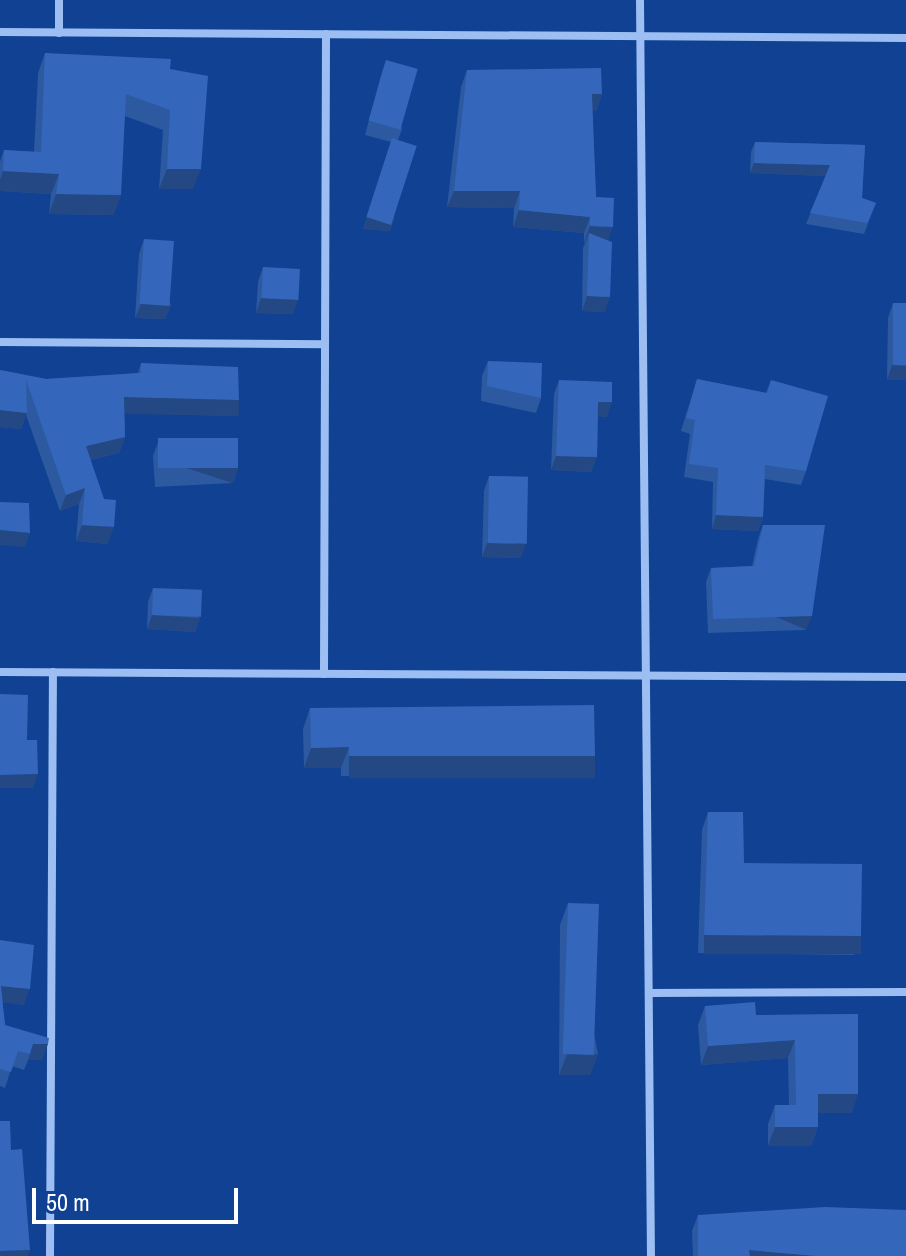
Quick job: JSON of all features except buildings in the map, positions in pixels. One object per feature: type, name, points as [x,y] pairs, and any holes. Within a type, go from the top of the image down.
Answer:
[{"type":"street","points":[[59,0],[59,33]]},
{"type":"street","points":[[640,0],[651,1256]]},
{"type":"street","points":[[0,32],[906,38]]},
{"type":"street","points":[[324,674],[326,34]]},
{"type":"street","points":[[0,342],[325,344]]},
{"type":"street","points":[[0,672],[644,673],[906,677]]},
{"type":"street","points":[[50,1256],[53,672]]},
{"type":"street","points":[[650,993],[906,992]]}]
